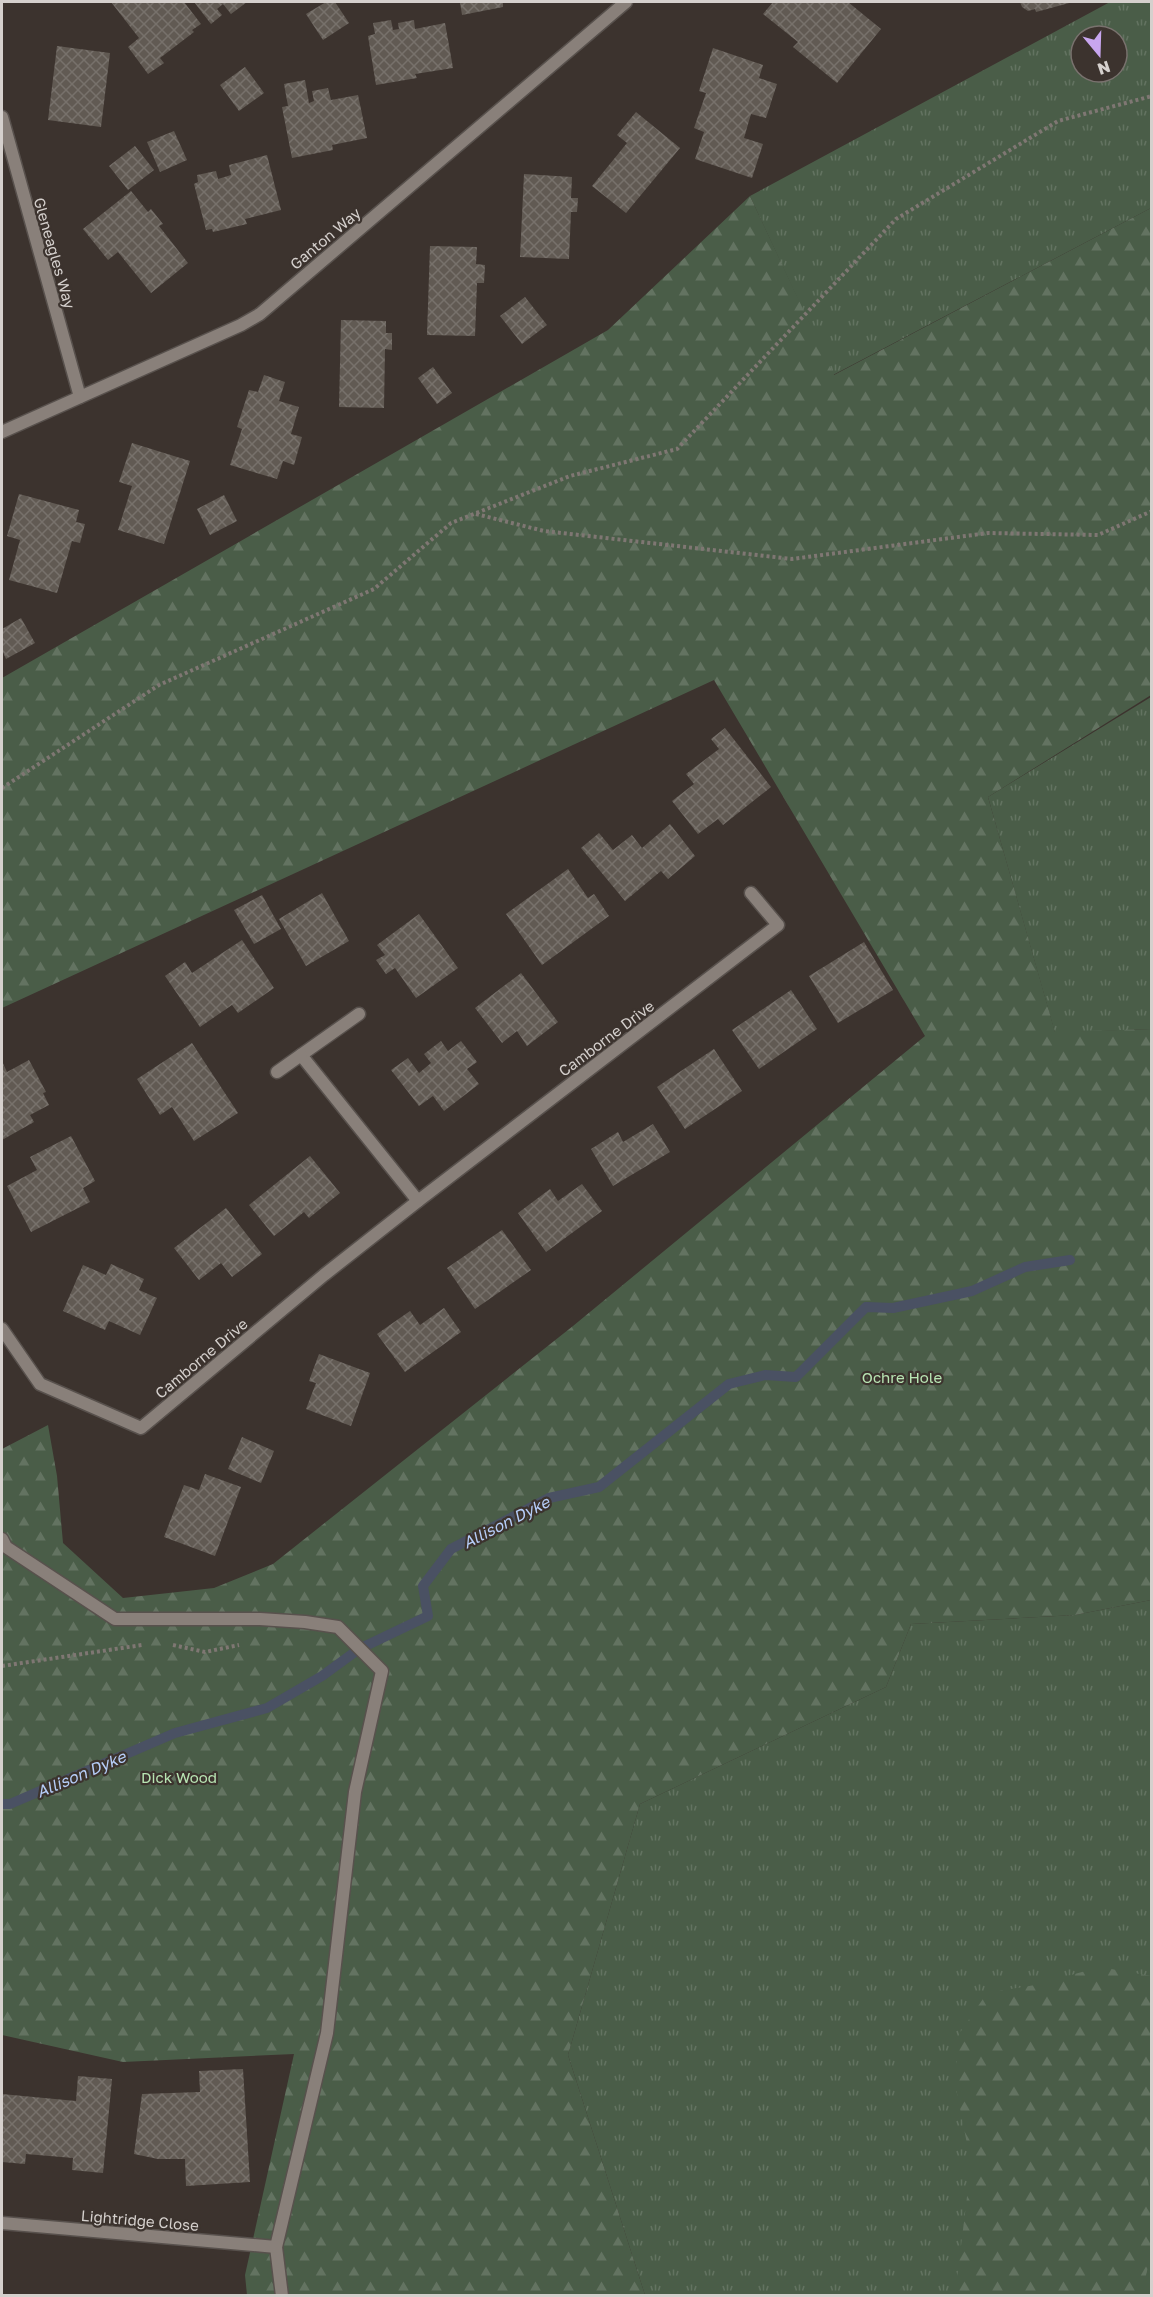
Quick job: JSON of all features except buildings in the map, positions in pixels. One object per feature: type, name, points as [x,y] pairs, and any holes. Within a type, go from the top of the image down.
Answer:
[{"type":"street","name":"Ganton Way","points":[[2,432],[241,325],[260,314],[626,2]]},
{"type":"street","name":"Gleneagles Way","points":[[2,117],[80,396]]},
{"type":"street","name":"Camborne Drive","points":[[2,1329],[40,1384],[141,1428],[324,1275],[778,926],[751,893]]},
{"type":"street","points":[[277,1072],[359,1014]]},
{"type":"street","points":[[301,1055],[418,1201]]},
{"type":"street","points":[[2,1539],[6,1547],[116,1619],[260,1619],[338,1627],[382,1671],[355,1792],[327,2033],[276,2247],[282,2295]]},
{"type":"street","name":"Lightridge Close","points":[[2,2223],[276,2247]]},
{"type":"path","points":[[2,788],[159,686],[374,588],[452,523],[570,476],[677,449],[896,219],[1058,122],[1152,96]]},
{"type":"path","points":[[475,513],[544,531],[792,559],[988,533],[1098,535],[1152,511]]},
{"type":"path","points":[[163,1643],[205,1652],[250,1641]]},
{"type":"path","points":[[2,1666],[152,1644]]},
{"type":"green space","points":[[1110,2],[1151,2],[1151,208],[833,375],[750,196],[1069,24],[1069,84],[1129,84],[1129,24],[1069,24]]},
{"type":"green space","points":[[750,196],[834,375],[1151,208],[1151,695],[988,797],[1055,1032],[1151,1029],[1151,1600],[1075,1615],[911,1624],[886,1687],[640,1804],[568,2055],[645,2295],[247,2295],[245,2275],[294,2054],[123,2062],[2,2035],[2,1449],[48,1425],[57,1476],[63,1543],[123,1598],[214,1588],[273,1564],[573,1326],[925,1036],[714,680],[2,1008],[2,678],[608,330]]},
{"type":"green space","points":[[1151,697],[1151,1029],[1055,1033],[988,797]]},
{"type":"green space","points":[[1151,1600],[1151,2295],[645,2295],[568,2055],[640,1804],[886,1687],[911,1624],[1075,1615]]},
{"type":"green space","points":[[1100,1967],[1151,1976],[1152,2159],[1146,2170],[1151,2197],[1151,2255],[1141,2295],[955,2295],[971,2164],[955,2083],[959,2034],[987,1993],[1035,1985]]},
{"type":"waterway","name":"Allison Dyke","points":[[2,1804],[10,1804],[175,1733],[267,1708],[322,1676],[359,1649],[428,1616],[423,1586],[451,1549],[549,1498],[599,1487],[729,1384],[765,1375],[796,1377],[866,1307],[893,1308],[972,1291],[1025,1267],[1070,1260]]},
{"type":"park label","name":"Ochre Hole","points":[[902,1377]]},
{"type":"park label","name":"Dick Wood","points":[[179,1777]]}]
